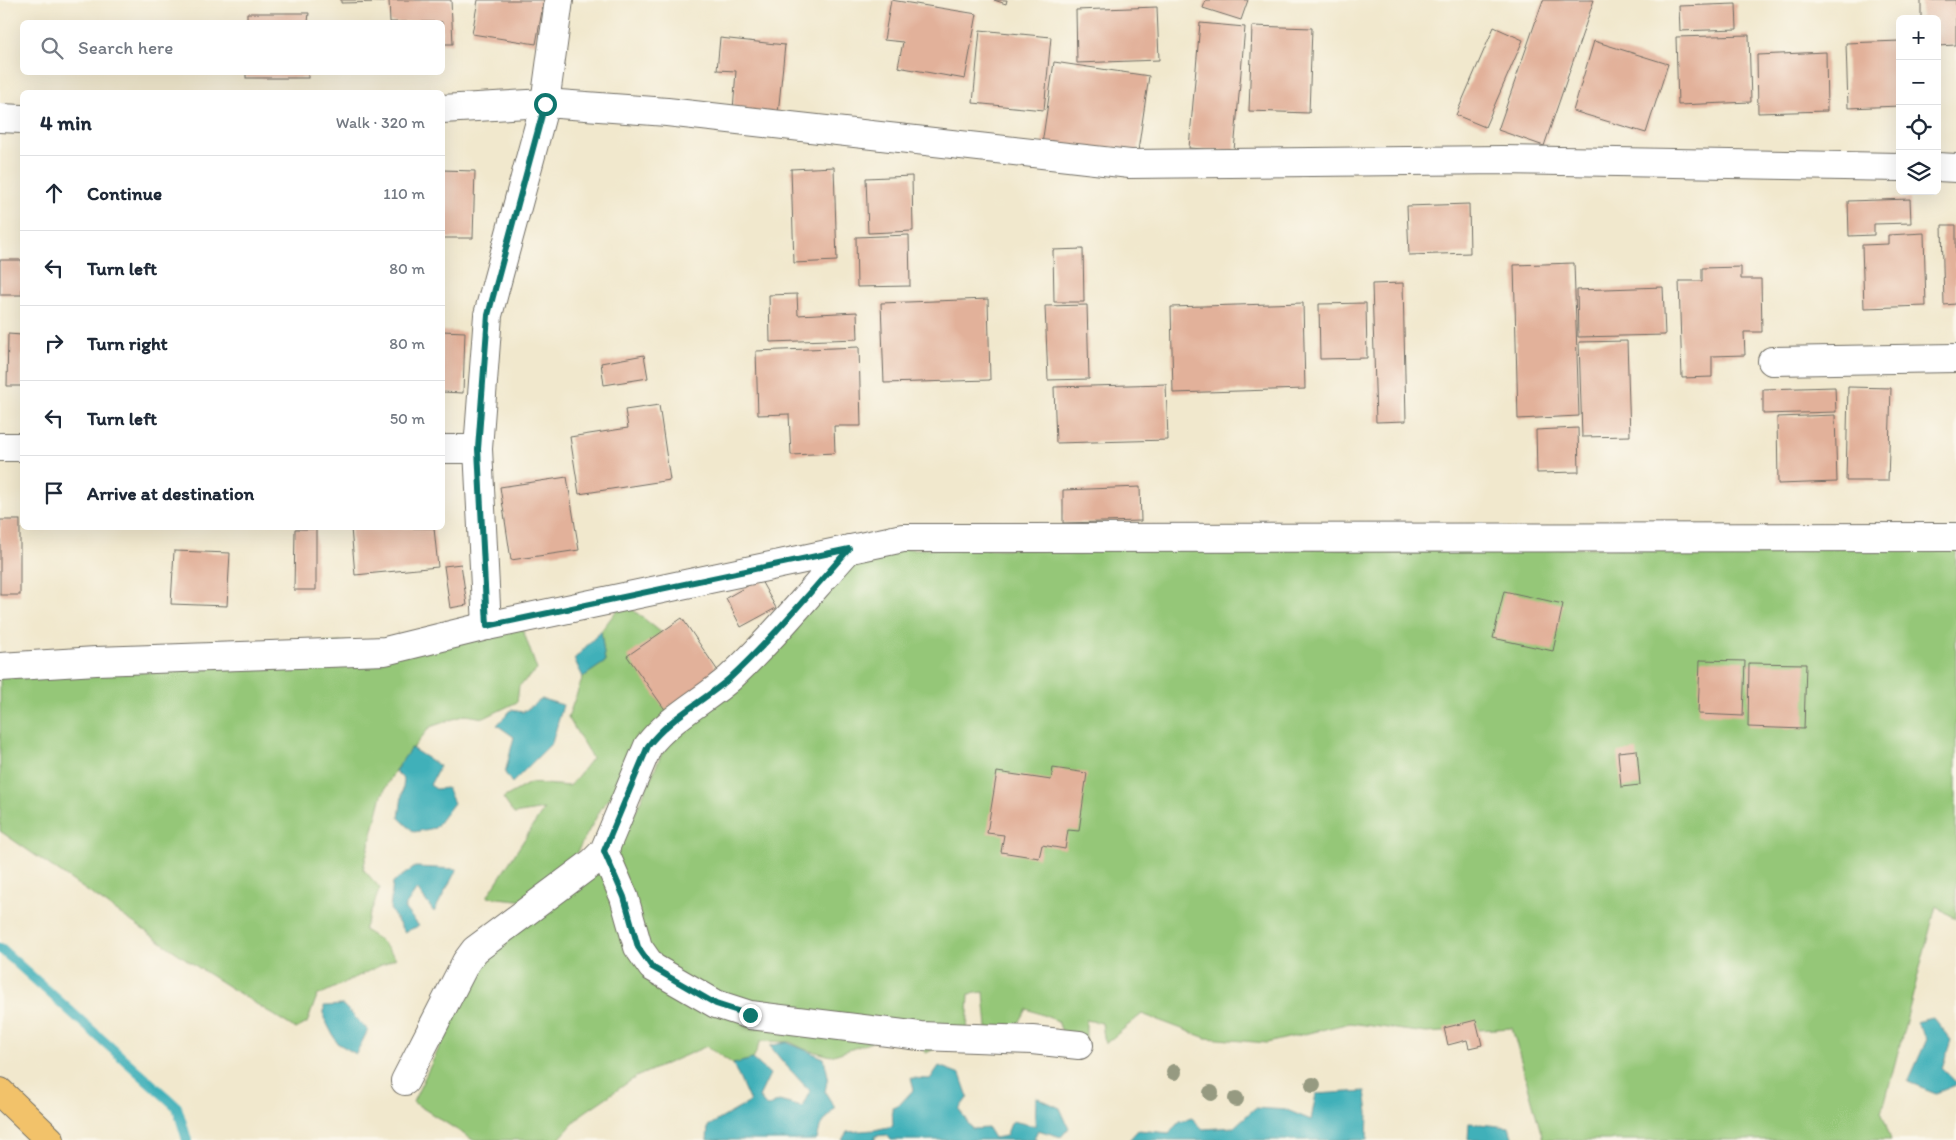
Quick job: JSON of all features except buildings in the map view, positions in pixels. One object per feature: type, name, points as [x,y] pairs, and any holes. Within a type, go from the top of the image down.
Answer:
[{"type":"highway","points":[[0,1092],[50,1140]]},
{"type":"street","points":[[487,626],[478,449],[488,315],[545,104],[559,0]]},
{"type":"street","points":[[445,109],[545,104],[667,112],[1130,164],[1502,160],[1896,167]]},
{"type":"street","points":[[0,118],[20,119]]},
{"type":"street","points":[[1941,167],[1956,168]]},
{"type":"street","points":[[1772,361],[1956,358]]},
{"type":"street","points":[[0,447],[20,447]]},
{"type":"street","points":[[445,449],[478,449]]},
{"type":"street","points":[[0,668],[96,661],[385,651],[487,626],[903,538],[1956,538]]},
{"type":"street","points":[[405,1081],[466,962],[476,950],[593,862],[604,851],[648,746],[658,733],[720,687],[753,655],[849,549]]},
{"type":"street","points":[[604,851],[624,897],[638,947],[652,967],[716,1004],[750,1015],[920,1036],[1032,1040],[1079,1045]]},
{"type":"green space","points":[[1956,547],[1956,919],[1936,906],[1882,1113],[1891,1140],[1543,1140],[1512,1028],[1426,1033],[1350,1023],[1267,1043],[1206,1038],[1142,1014],[1105,1044],[1102,1023],[1086,1020],[1086,1047],[1063,1035],[1058,1021],[1027,1009],[1009,1040],[987,1028],[984,992],[969,994],[967,1033],[926,1053],[898,1028],[869,1043],[831,1056],[804,1049],[790,1042],[761,1041],[753,1059],[733,1064],[707,1046],[636,1077],[582,1114],[558,1140],[473,1140],[413,1102],[485,952],[616,855],[667,742],[858,556],[899,549]]},
{"type":"green space","points":[[623,602],[667,637],[682,711],[602,807],[568,868],[528,901],[487,897],[544,809],[514,814],[503,798],[530,783],[570,786],[592,758],[568,717],[583,677],[605,662],[601,631]]},
{"type":"green space","points":[[521,624],[537,670],[519,686],[517,702],[484,718],[465,715],[430,727],[395,770],[382,795],[363,869],[380,888],[364,930],[380,940],[396,958],[317,996],[307,1023],[296,1029],[199,968],[0,831],[0,658],[455,637]]},
{"type":"water","points":[[601,631],[605,662],[583,677],[574,659]]},
{"type":"water","points":[[542,699],[563,705],[552,743],[512,783],[505,773],[514,737],[497,725],[511,710],[523,712]]},
{"type":"water","points":[[411,748],[440,766],[430,785],[436,789],[447,788],[454,803],[435,828],[414,832],[399,818],[404,780],[395,771]]},
{"type":"water","points":[[415,867],[457,869],[434,912],[417,889],[404,908],[419,926],[404,932],[390,909],[393,882]]},
{"type":"water","points":[[343,1005],[368,1030],[356,1054],[337,1043],[324,1018],[324,1006]]},
{"type":"water","points":[[1933,1018],[1951,1040],[1942,1068],[1956,1082],[1956,1085],[1936,1093],[1908,1082],[1927,1039],[1916,1022]]},
{"type":"water","points":[[786,1042],[824,1058],[828,1076],[825,1092],[835,1108],[820,1127],[817,1140],[707,1140],[708,1126],[750,1102],[733,1064],[753,1059],[770,1074],[759,1097],[767,1107],[779,1101],[802,1107],[810,1091],[770,1046]]},
{"type":"water","points":[[939,1066],[960,1074],[968,1097],[959,1109],[972,1129],[988,1128],[994,1138],[1006,1136],[1012,1121],[1035,1126],[1036,1097],[1060,1108],[1069,1128],[1061,1137],[1038,1130],[1034,1138],[1037,1140],[891,1140],[887,1135],[875,1136],[875,1140],[842,1140],[847,1132],[874,1130],[893,1126],[892,1107],[900,1104],[914,1089],[911,1078],[930,1079]]},
{"type":"water","points":[[1365,1091],[1368,1113],[1367,1140],[1129,1140],[1138,1130],[1169,1133],[1180,1121],[1192,1118],[1203,1129],[1234,1127],[1255,1108],[1287,1110],[1311,1120],[1316,1094]]},
{"type":"water","points":[[1469,1123],[1509,1127],[1513,1140],[1468,1140]]},
{"type":"waterway","points":[[0,948],[177,1107],[187,1140]]},
{"type":"route","points":[[545,104],[488,315],[478,449],[487,626],[849,549],[753,655],[720,687],[658,733],[648,746],[604,851],[624,897],[638,947],[652,967],[716,1004],[750,1015]]}]
